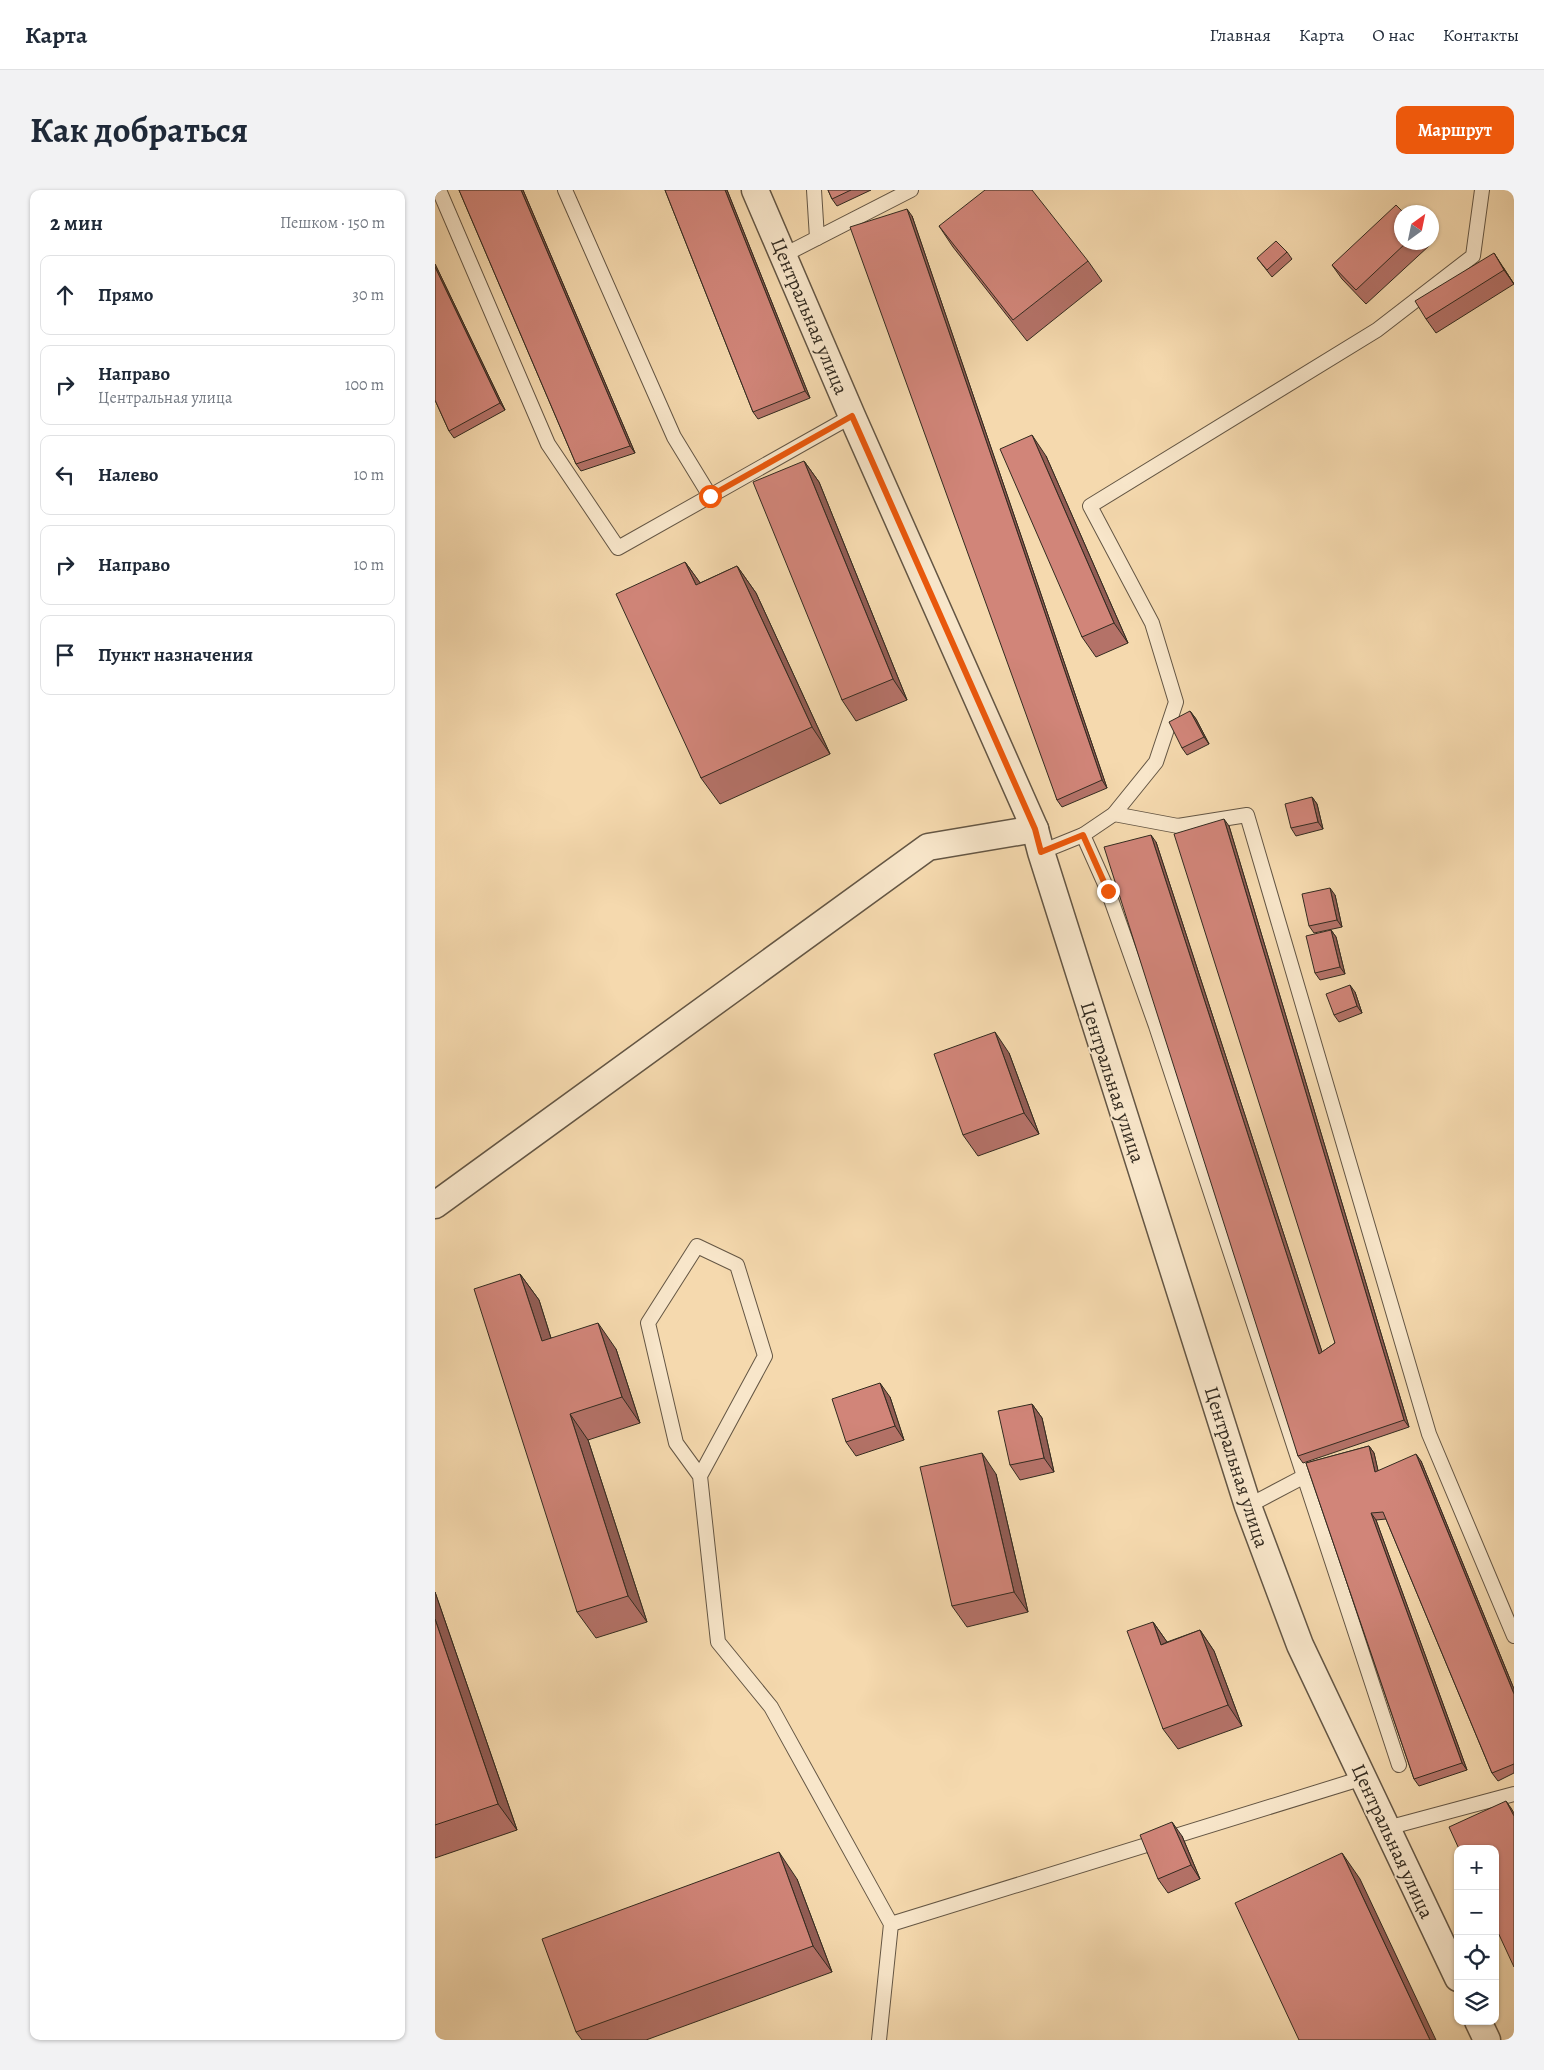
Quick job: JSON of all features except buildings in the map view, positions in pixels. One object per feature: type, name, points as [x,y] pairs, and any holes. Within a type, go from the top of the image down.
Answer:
[{"type":"street","name":"Центральная улица","points":[[755,190],[1038,840],[1248,1506],[1300,1645],[1454,1970]]},
{"type":"street","points":[[435,1205],[928,848],[1038,840]]},
{"type":"street","points":[[1480,2025],[1487,2040]]},
{"type":"lane","points":[[439,190],[548,444],[618,548],[852,416]]},
{"type":"lane","points":[[565,190],[674,437],[710,496]]},
{"type":"lane","points":[[814,190],[817,238]]},
{"type":"lane","points":[[784,255],[911,190]]},
{"type":"lane","points":[[1038,840],[1083,835],[1114,814],[1157,762],[1176,702],[1152,624],[1089,506],[1377,330],[1473,256],[1482,190]]},
{"type":"lane","points":[[1114,814],[1178,826],[1247,815],[1429,1434],[1514,1636]]},
{"type":"lane","points":[[1083,835],[1108,891],[1155,1026],[1399,1765]]},
{"type":"lane","points":[[700,1476],[765,1356],[737,1265],[697,1246],[648,1323],[677,1443],[700,1476],[718,1642],[771,1706],[891,1924],[879,2040]]},
{"type":"lane","points":[[1248,1506],[1303,1478]]},
{"type":"lane","points":[[891,1924],[1363,1778]]},
{"type":"lane","points":[[1387,1828],[1514,1794]]},
{"type":"route","points":[[710,496],[852,416],[1035,829],[1041,852],[1083,835],[1108,891]]}]
